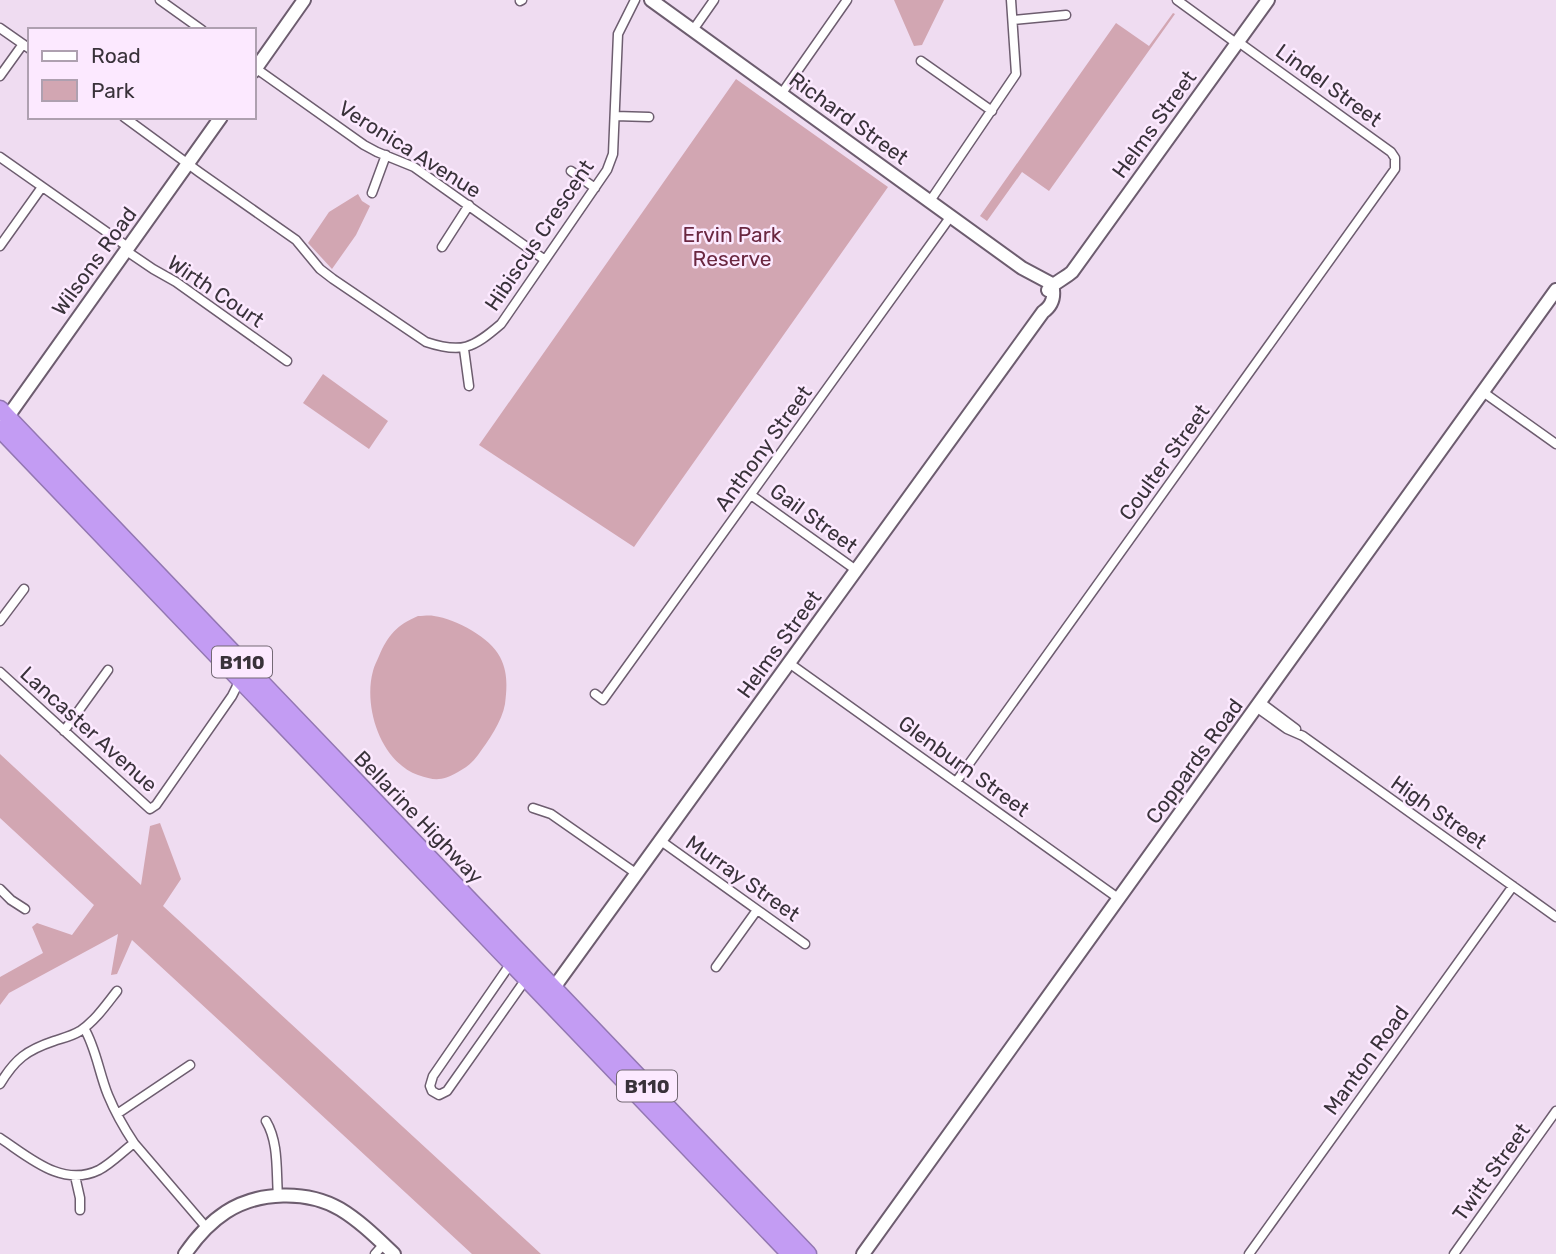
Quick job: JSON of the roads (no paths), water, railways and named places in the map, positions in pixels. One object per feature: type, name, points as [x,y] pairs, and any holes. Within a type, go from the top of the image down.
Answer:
[{"type":"highway","name":"Bellarine Highway","points":[[2,421],[240,680],[526,979],[550,994],[808,1254]]},
{"type":"highway","name":"Bellarine Highway","points":[[2,421],[550,994],[790,1254]]},
{"type":"street","points":[[160,0],[199,28]]},
{"type":"street","points":[[256,66],[304,0]]},
{"type":"street","name":"Hibiscus Crescent","points":[[464,349],[483,340],[501,324],[607,170],[613,154],[618,34],[635,0]]},
{"type":"street","name":"Richard Street","points":[[651,0],[1051,288]]},
{"type":"street","points":[[693,30],[714,0]]},
{"type":"street","points":[[782,93],[847,0]]},
{"type":"street","points":[[930,201],[1016,74],[1011,0]]},
{"type":"street","name":"Lindel Street","points":[[1177,0],[1389,150],[1396,161]]},
{"type":"street","name":"Helms Street","points":[[550,994],[1043,312],[1051,288],[1072,272],[1268,0]]},
{"type":"street","points":[[1013,20],[1066,15]]},
{"type":"street","points":[[0,28],[26,47],[0,76]]},
{"type":"street","points":[[921,61],[992,111]]},
{"type":"street","name":"Veronica Avenue","points":[[256,70],[364,145],[415,167],[545,260]]},
{"type":"street","points":[[615,116],[649,117]]},
{"type":"street","points":[[127,119],[296,240],[333,279],[426,342],[443,348],[464,349],[469,386]]},
{"type":"street","name":"Wilsons Road","points":[[2,421],[220,119]]},
{"type":"street","points":[[372,193],[386,155]]},
{"type":"street","name":"Wirth Court","points":[[0,157],[153,270],[176,282],[287,361]]},
{"type":"street","name":"Coulter Street","points":[[956,782],[1393,173],[1396,161]]},
{"type":"street","points":[[571,171],[596,188]]},
{"type":"street","points":[[0,246],[42,187]]},
{"type":"street","points":[[442,247],[469,205]]},
{"type":"street","name":"Anthony Street","points":[[595,694],[606,703],[951,216]]},
{"type":"street","name":"Coppards Road","points":[[863,1254],[1556,290]]},
{"type":"street","points":[[1483,392],[1556,444]]},
{"type":"street","name":"Gail Street","points":[[751,495],[856,570]]},
{"type":"street","points":[[0,621],[24,589]]},
{"type":"street","name":"Glenburn Street","points":[[789,663],[1118,898]]},
{"type":"street","points":[[64,731],[107,670]]},
{"type":"street","name":"Lancaster Avenue","points":[[0,672],[150,809],[156,805],[232,696],[240,680]]},
{"type":"street","name":"High Street","points":[[1258,705],[1290,724],[1556,917]]},
{"type":"street","points":[[533,808],[554,815],[637,874]]},
{"type":"street","name":"Murray Street","points":[[661,841],[805,944]]},
{"type":"street","name":"Manton Road","points":[[1249,1254],[1513,886]]},
{"type":"street","points":[[0,889],[25,909]]},
{"type":"street","points":[[716,967],[757,910]]},
{"type":"street","points":[[511,963],[433,1076],[430,1086],[432,1091],[439,1094],[447,1091],[526,979]]},
{"type":"street","points":[[0,1084],[9,1069],[35,1047],[84,1028],[117,991]]},
{"type":"street","points":[[84,1028],[90,1038],[108,1094],[134,1143],[206,1227]]},
{"type":"street","points":[[117,1114],[190,1065]]},
{"type":"street","name":"Twitt Street","points":[[1454,1254],[1556,1111]]},
{"type":"street","points":[[266,1121],[274,1140],[278,1196]]},
{"type":"street","points":[[0,1138],[51,1171],[75,1176],[99,1170],[134,1143]]},
{"type":"street","points":[[75,1176],[80,1210]]},
{"type":"street","points":[[185,1254],[206,1227],[229,1210],[259,1199],[278,1196],[311,1198],[338,1208],[361,1224],[379,1249],[394,1254]]},
{"type":"park label","name":"Ervin Park Reserve","points":[[732,246]]}]
